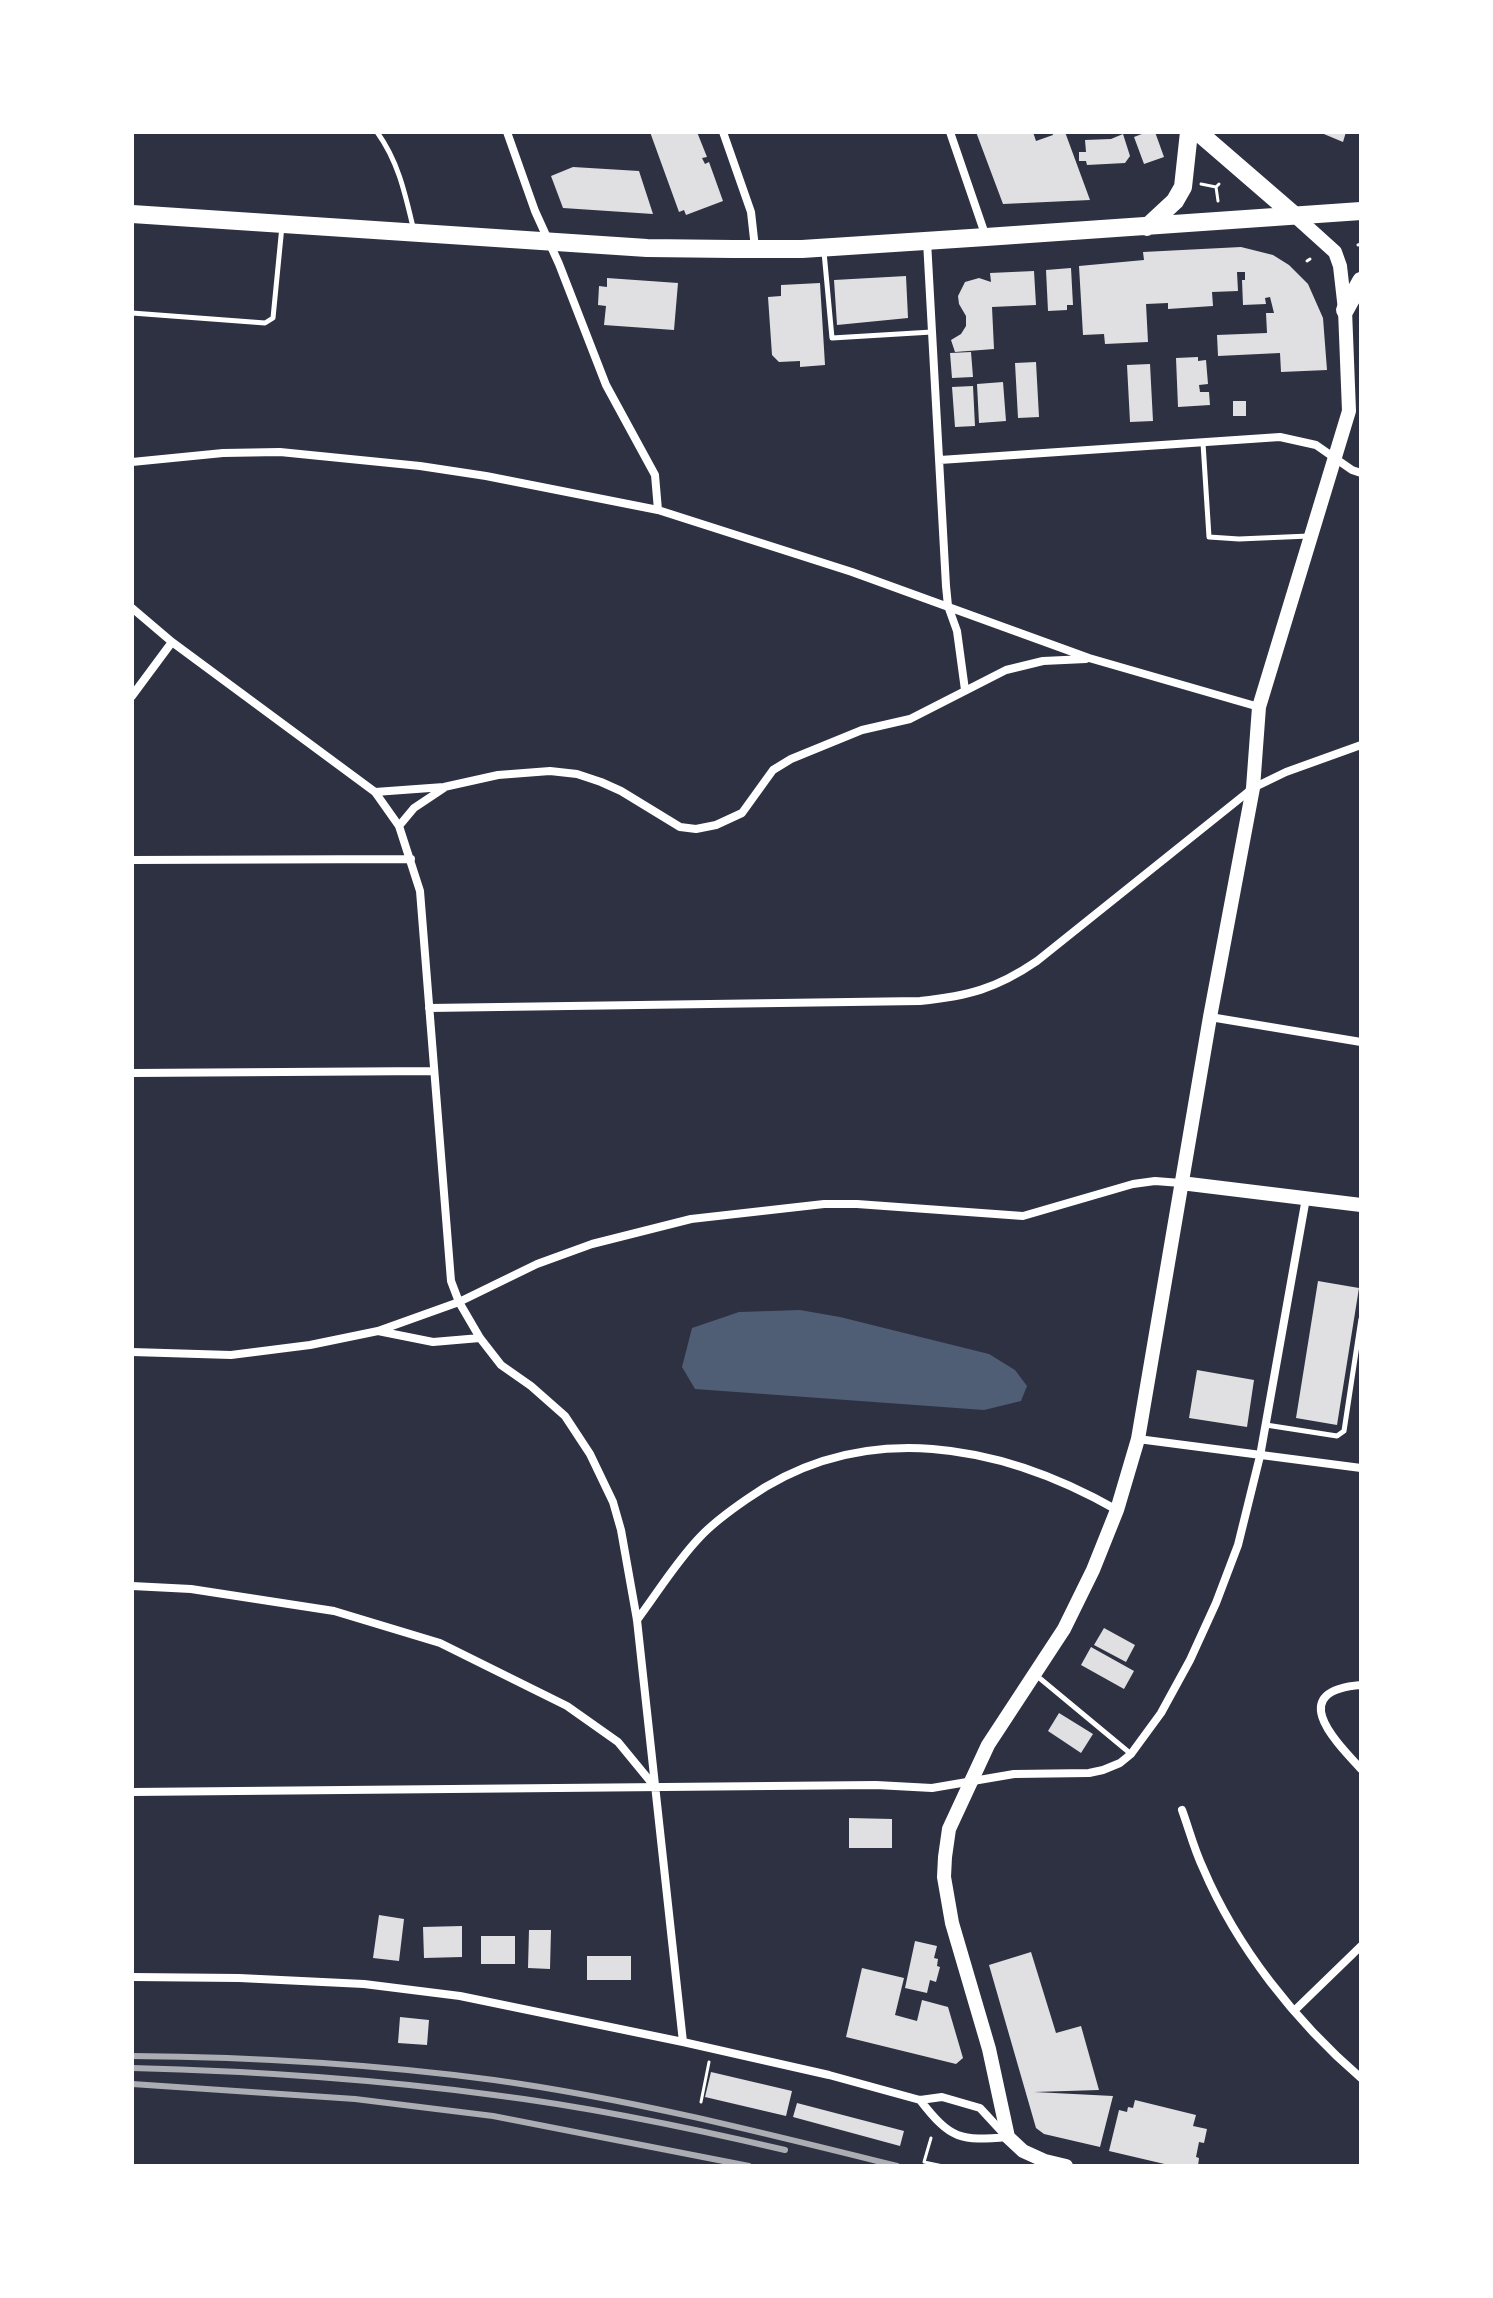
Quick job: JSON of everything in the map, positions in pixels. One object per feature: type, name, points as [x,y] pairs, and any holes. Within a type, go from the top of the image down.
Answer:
[{"type":"main road","points":[[1147,227],[1175,201],[1183,187],[1189,132]]},
{"type":"main road","points":[[1198,132],[1294,215]]},
{"type":"main road","points":[[132,214],[647,248],[755,249],[926,241],[1361,211]]},
{"type":"main road","points":[[1345,310],[1361,282]]},
{"type":"street","points":[[507,132],[606,385],[655,475],[658,510]]},
{"type":"street","points":[[723,132],[751,212],[755,249]]},
{"type":"street","points":[[950,132],[986,237]]},
{"type":"street","points":[[1008,2137],[989,2049],[952,1923],[944,1877],[949,1829],[988,1745],[1064,1629],[1093,1570],[1117,1510],[1138,1439],[1210,1017],[1253,788],[1259,707],[1349,411],[1354,357],[1340,266],[1335,252],[1294,215]]},
{"type":"street","points":[[926,241],[948,606],[957,631],[965,690]]},
{"type":"street","points":[[940,460],[1280,437],[1316,445],[1361,473]]},
{"type":"street","points":[[132,462],[223,453],[280,452],[473,474],[658,510],[948,606],[1089,658],[1259,707]]},
{"type":"street","points":[[132,608],[172,642],[375,792],[399,826],[420,891],[451,1281],[480,1338],[501,1365],[565,1416],[590,1454],[613,1502],[621,1530],[637,1620],[683,2042]]},
{"type":"street","points":[[132,696],[172,642]]},
{"type":"street","points":[[375,792],[444,787],[538,770],[577,774],[621,791],[680,827],[696,829],[716,825],[742,813],[773,770],[791,759],[862,730],[898,723],[1006,670],[1043,661],[1089,658]]},
{"type":"street","points":[[429,1008],[920,1001],[979,992],[1001,983],[1037,961],[1253,788],[1286,772],[1361,745]]},
{"type":"street","points":[[399,826],[414,808],[444,787]]},
{"type":"street","points":[[132,860],[411,859]]},
{"type":"street","points":[[1210,1017],[1361,1042]]},
{"type":"street","points":[[132,1073],[434,1071]]},
{"type":"street","points":[[132,1352],[231,1355],[310,1345],[378,1331],[459,1302],[564,1254],[691,1219],[824,1204],[1023,1216],[1133,1184],[1155,1181],[1361,1205]]},
{"type":"street","points":[[132,1792],[876,1785],[932,1788],[1014,1774],[1089,1773],[1120,1763],[1131,1754],[1161,1713],[1190,1660],[1238,1545],[1260,1456],[1306,1198]]},
{"type":"street","points":[[378,1331],[433,1342],[480,1338]]},
{"type":"street","points":[[1138,1439],[1361,1468]]},
{"type":"street","points":[[637,1620],[676,1564],[701,1535],[729,1511],[761,1489],[796,1471],[865,1450],[929,1447],[971,1453],[1023,1468],[1090,1495],[1117,1510]]},
{"type":"street","points":[[132,1586],[191,1589],[334,1611],[440,1643],[567,1706],[618,1742],[655,1787]]},
{"type":"street","points":[[1361,1685],[1331,1692],[1320,1706],[1324,1726],[1361,1769]]},
{"type":"street","points":[[1182,1810],[1203,1868],[1251,1953],[1294,2011],[1361,2078]]},
{"type":"street","points":[[1294,2011],[1361,1946]]},
{"type":"street","points":[[132,1977],[364,1984],[460,1996],[812,2071],[920,2100],[942,2097],[980,2108],[1023,2151],[1066,2166]]},
{"type":"street","points":[[920,2100],[957,2137],[970,2140],[1008,2137]]},
{"type":"lane","points":[[377,132],[386,144],[402,181],[414,232]]},
{"type":"lane","points":[[132,313],[265,323],[273,318],[282,223]]},
{"type":"lane","points":[[824,247],[832,338],[932,332]]},
{"type":"lane","points":[[1203,442],[1209,537],[1310,536]]},
{"type":"lane","points":[[1265,1425],[1337,1436],[1344,1431],[1361,1319]]},
{"type":"lane","points":[[1036,1675],[1131,1754]]},
{"type":"path","points":[[1194,183],[1217,185],[1218,201]]},
{"type":"path","points":[[701,2102],[710,2055]]},
{"type":"path","points":[[931,2138],[924,2162],[943,2166]]},
{"type":"water","points":[[800,1310],[989,1354],[1015,1370],[1027,1386],[1021,1401],[984,1410],[695,1389],[682,1367],[692,1328],[739,1312]]},
{"type":"building","points":[[650,132],[697,132],[707,157],[702,158],[705,164],[709,162],[723,201],[686,215],[684,210],[679,212]]},
{"type":"building","points":[[976,132],[1033,132],[1036,141],[1053,135],[1052,132],[1065,132],[1090,200],[1003,204]]},
{"type":"building","points":[[1155,132],[1164,157],[1144,164],[1134,137]]},
{"type":"building","points":[[1319,132],[1346,132],[1343,142]]},
{"type":"building","points":[[1123,134],[1130,156],[1125,163],[1087,165],[1086,161],[1079,161],[1079,152],[1086,152],[1085,140],[1111,139]]},
{"type":"building","points":[[573,167],[639,171],[653,214],[563,208],[551,176]]},
{"type":"building","points":[[1241,247],[1273,255],[1289,265],[1308,284],[1323,318],[1327,370],[1281,372],[1280,353],[1218,356],[1217,335],[1267,333],[1266,313],[1274,313],[1270,297],[1265,298],[1266,304],[1243,305],[1242,280],[1245,280],[1245,272],[1237,272],[1238,291],[1212,292],[1213,306],[1168,309],[1168,303],[1146,304],[1148,342],[1105,344],[1104,334],[1083,335],[1079,266],[1144,260],[1143,252]]},
{"type":"building","points":[[1071,268],[1073,305],[1067,305],[1067,310],[1048,311],[1046,270]]},
{"type":"building","points":[[1034,271],[1036,305],[992,307],[994,349],[955,352],[951,340],[961,334],[966,326],[966,316],[958,296],[965,282],[979,278],[991,282],[990,273]]},
{"type":"building","points":[[906,276],[908,318],[837,325],[834,280]]},
{"type":"building","points":[[607,278],[678,283],[674,330],[604,325],[606,306],[598,305],[599,286],[607,287]]},
{"type":"building","points":[[820,283],[825,365],[800,367],[800,361],[779,362],[772,355],[768,297],[781,296],[781,285]]},
{"type":"building","points":[[971,352],[973,377],[952,378],[950,353]]},
{"type":"building","points":[[1198,357],[1198,361],[1206,360],[1208,384],[1199,385],[1200,392],[1209,392],[1210,405],[1178,407],[1176,358]]},
{"type":"building","points":[[1036,362],[1039,417],[1018,418],[1015,363]]},
{"type":"building","points":[[1150,364],[1153,421],[1130,422],[1127,365]]},
{"type":"building","points":[[1003,382],[1006,421],[979,423],[977,384]]},
{"type":"building","points":[[973,386],[975,426],[955,427],[952,387]]},
{"type":"building","points":[[1233,401],[1246,401],[1246,416],[1233,416]]},
{"type":"building","points":[[1318,1281],[1359,1288],[1337,1425],[1296,1418]]},
{"type":"building","points":[[1197,1370],[1254,1380],[1247,1427],[1189,1418]]},
{"type":"building","points":[[1104,1628],[1135,1645],[1126,1662],[1094,1645]]},
{"type":"building","points":[[1091,1647],[1134,1671],[1124,1689],[1081,1665]]},
{"type":"building","points":[[1059,1713],[1093,1734],[1081,1753],[1048,1731]]},
{"type":"building","points":[[849,1818],[892,1819],[892,1848],[849,1848]]},
{"type":"building","points":[[379,1915],[404,1919],[399,1961],[373,1958]]},
{"type":"building","points":[[462,1926],[462,1957],[424,1958],[423,1927]]},
{"type":"building","points":[[529,1930],[551,1930],[550,1969],[528,1968]]},
{"type":"building","points":[[481,1936],[515,1936],[515,1964],[481,1964]]},
{"type":"building","points":[[915,1941],[937,1946],[934,1958],[938,1959],[937,1966],[940,1967],[936,1982],[930,1980],[927,1993],[905,1988]]},
{"type":"building","points":[[1031,1952],[1056,2033],[1081,2026],[1099,2090],[1034,2092],[1113,2096],[1100,2147],[1044,2134],[1036,2128],[989,1965]]},
{"type":"building","points":[[587,1956],[631,1956],[631,1980],[587,1980]]},
{"type":"building","points":[[862,1968],[904,1978],[895,2015],[917,2021],[922,2000],[948,2007],[963,2058],[956,2064],[846,2037]]},
{"type":"building","points":[[400,2017],[429,2020],[427,2045],[398,2043]]},
{"type":"building","points":[[711,2072],[792,2091],[786,2116],[705,2097]]},
{"type":"building","points":[[1135,2100],[1196,2115],[1193,2126],[1207,2129],[1204,2143],[1199,2142],[1198,2166],[1173,2166],[1109,2151],[1119,2110],[1127,2112],[1128,2107],[1133,2108]]},
{"type":"building","points":[[797,2103],[904,2131],[900,2146],[793,2117]]},
{"type":"railway","points":[[132,2056],[313,2062],[494,2080],[646,2107],[897,2166]]},
{"type":"railway","points":[[132,2068],[313,2077],[494,2095],[640,2119],[785,2150]]},
{"type":"railway","points":[[132,2084],[355,2099],[493,2116],[749,2166]]}]
